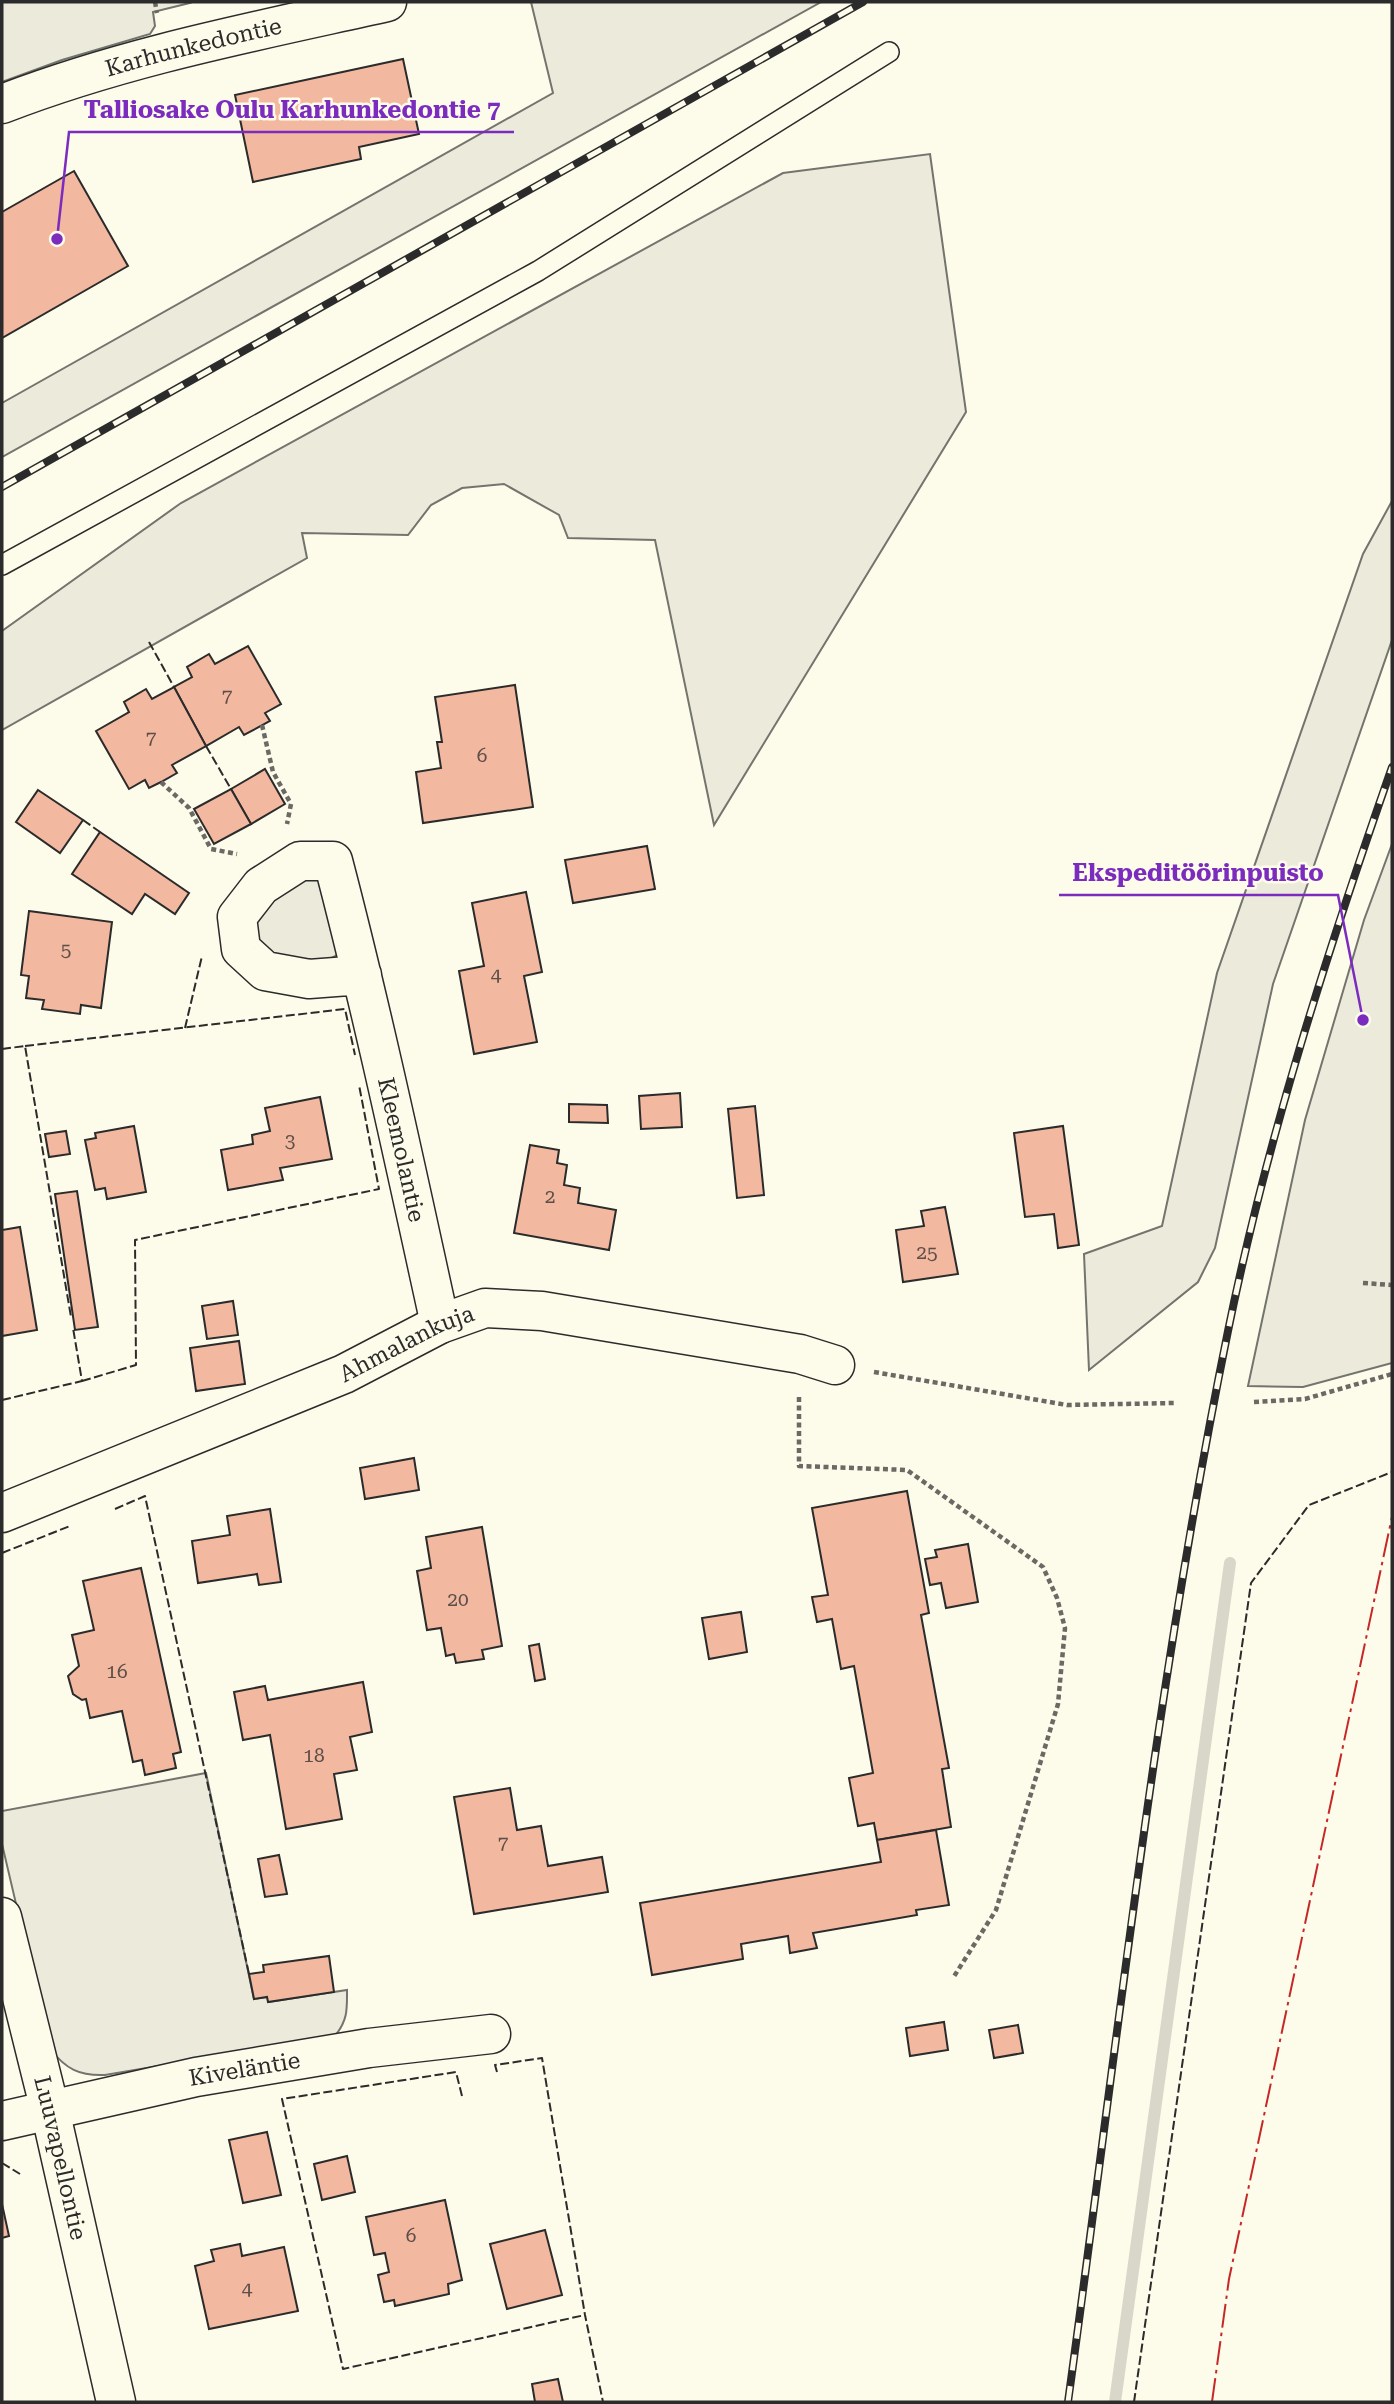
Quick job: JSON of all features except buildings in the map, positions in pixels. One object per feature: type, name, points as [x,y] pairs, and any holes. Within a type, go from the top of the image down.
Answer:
[{"type":"street","name":"Karhunkedontie","points":[[2,104],[68,78],[164,52],[387,2]]},
{"type":"street","name":"Kleemolantie","points":[[362,975],[440,1324]]},
{"type":"street","name":"Ahmalankuja","points":[[2,1513],[344,1374],[440,1324],[485,1308],[542,1311],[817,1359]]},
{"type":"street","name":"Luuvapellontie","points":[[2,1917],[50,2110],[116,2402]]},
{"type":"street","name":"Kiveläntie","points":[[2,2121],[196,2077],[369,2048],[491,2034]]},
{"type":"lane","points":[[2,565],[538,271],[889,52]]},
{"type":"path","points":[[262,725],[273,772],[291,804],[286,828]]},
{"type":"path","points":[[161,782],[189,808],[211,849],[238,854]]},
{"type":"path","points":[[1363,1283],[1392,1285]]},
{"type":"path","points":[[953,1978],[996,1910],[1058,1704],[1065,1628],[1057,1598],[1043,1567],[907,1470],[799,1466],[817,1359],[1067,1405],[1174,1403]]},
{"type":"path","points":[[1254,1402],[1305,1399],[1392,1374]]},
{"type":"shaded area","points":[[2,2],[190,3],[153,12],[155,26],[150,34],[62,60],[2,82]]},
{"type":"shaded area","points":[[531,2],[821,2],[2,457],[2,403],[553,93]]},
{"type":"shaded area","points":[[930,154],[966,412],[714,825],[655,540],[568,538],[559,515],[504,484],[462,488],[431,505],[408,535],[302,533],[307,558],[2,730],[2,631],[181,503],[783,173]]},
{"type":"shaded area","points":[[1392,501],[1392,640],[1273,984],[1215,1248],[1198,1282],[1089,1370],[1084,1254],[1162,1226],[1217,973],[1363,554]]},
{"type":"shaded area","points":[[1392,844],[1392,1363],[1303,1387],[1248,1386],[1305,1120],[1364,920]]},
{"type":"shaded area","points":[[318,875],[341,953],[328,960],[280,961],[249,935],[257,912],[285,881]]},
{"type":"shaded area","points":[[206,1773],[254,1999],[267,1997],[269,2002],[347,1990],[345,2019],[335,2036],[105,2075],[74,2070],[50,2049],[2,1844],[2,1811]]},
{"type":"waterway","points":[[1115,2402],[1230,1563]]},
{"type":"railway","points":[[2,487],[863,2]]},
{"type":"railway","points":[[1068,2402],[1159,1731],[1202,1464],[1228,1331],[1261,1188],[1300,1046],[1392,767]]},
{"type":"fence","points":[[149,642],[174,687]]},
{"type":"fence","points":[[206,746],[231,789]]},
{"type":"fence","points":[[83,820],[100,832]]},
{"type":"fence","points":[[185,1028],[202,956]]},
{"type":"fence","points":[[25,1046],[345,1009],[355,1055]]},
{"type":"fence","points":[[2,1049],[25,1046],[71,1317]]},
{"type":"fence","points":[[82,1381],[136,1365],[135,1240],[379,1189],[359,1085]]},
{"type":"fence","points":[[2,1400],[82,1381],[73,1328]]},
{"type":"fence","points":[[1134,2402],[1251,1583],[1309,1505],[1392,1472]]},
{"type":"fence","points":[[115,1509],[145,1496],[249,1974]]},
{"type":"fence","points":[[2,1553],[70,1526]]},
{"type":"fence","points":[[497,2072],[495,2065],[542,2058],[585,2315],[603,2402]]},
{"type":"fence","points":[[462,2096],[456,2072],[282,2099],[343,2369],[585,2315]]},
{"type":"fence","points":[[2,2163],[20,2174]]},
{"type":"power","points":[[1212,2402],[1229,2279],[1392,1517]]},
{"type":"place","name":"Talliosake Oulu Karhunkedontie 7","points":[[57,239]]},
{"type":"place","name":"Ekspeditöörinpuisto","points":[[1363,1020]]}]
